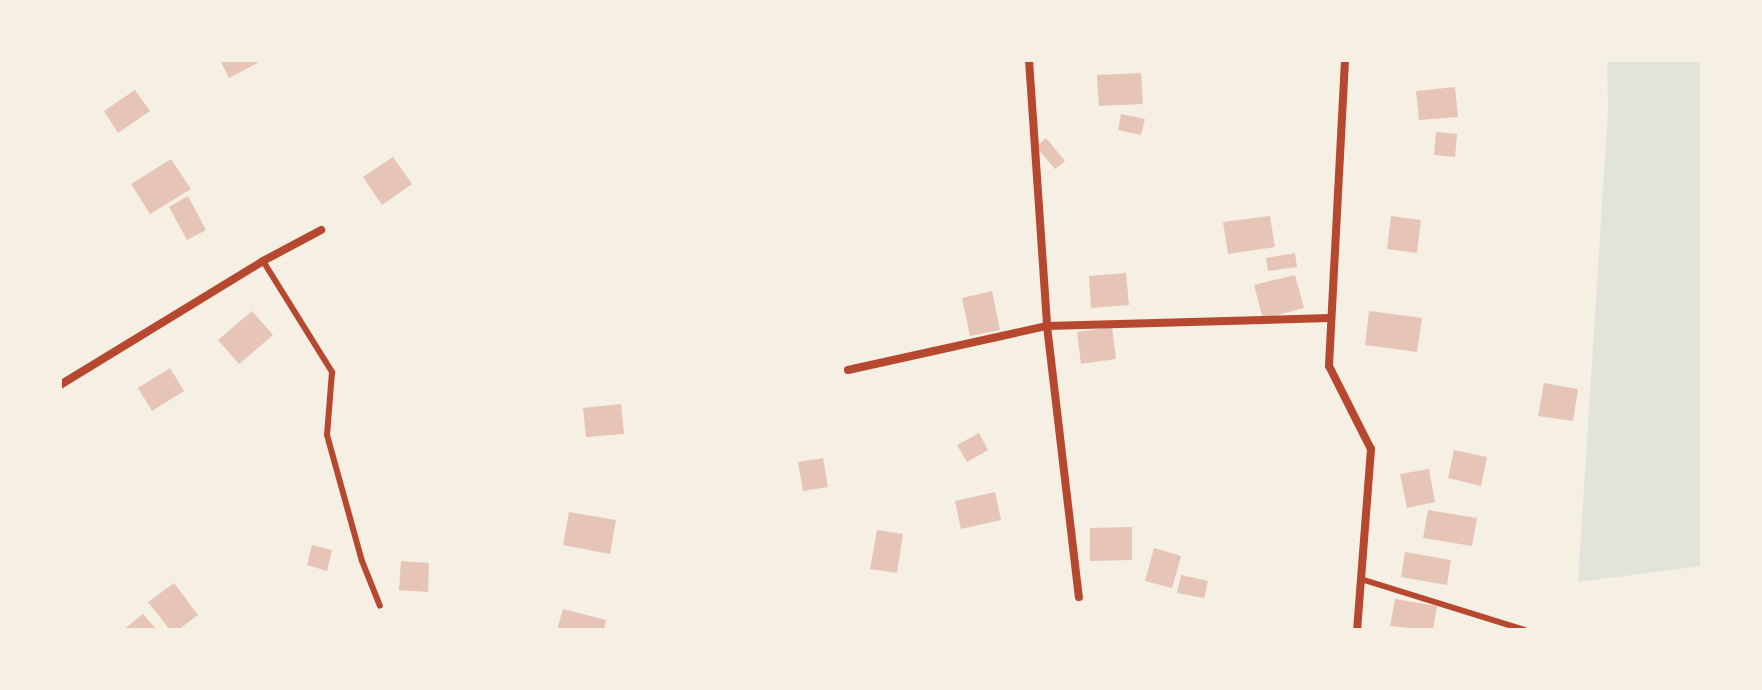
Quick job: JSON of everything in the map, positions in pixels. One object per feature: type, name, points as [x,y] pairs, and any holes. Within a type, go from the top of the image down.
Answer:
[{"type":"street","points":[[1029,60],[1047,326],[1079,597]]},
{"type":"street","points":[[1345,60],[1329,366],[1371,449],[1364,580],[1357,630]]},
{"type":"street","points":[[60,385],[263,261],[321,230]]},
{"type":"street","points":[[848,370],[1047,326],[1330,318]]},
{"type":"lane","points":[[263,261],[332,372],[327,435],[362,561],[380,606]]},
{"type":"lane","points":[[1364,580],[1525,630]]},
{"type":"shaded area","points":[[1607,60],[1702,60],[1702,566],[1578,582],[1608,110]]},
{"type":"building","points":[[220,60],[263,60],[229,78]]},
{"type":"building","points":[[1141,73],[1143,104],[1099,106],[1097,75]]},
{"type":"building","points":[[1455,87],[1458,117],[1419,120],[1416,91]]},
{"type":"building","points":[[135,90],[150,111],[118,133],[104,111]]},
{"type":"building","points":[[1121,114],[1145,119],[1141,135],[1118,130]]},
{"type":"building","points":[[1436,132],[1457,134],[1455,157],[1434,155]]},
{"type":"building","points":[[1046,138],[1065,161],[1055,169],[1036,147]]},
{"type":"building","points":[[393,157],[412,184],[382,205],[363,177]]},
{"type":"building","points":[[171,159],[191,189],[150,214],[131,184]]},
{"type":"building","points":[[188,196],[206,230],[187,240],[169,207]]},
{"type":"building","points":[[1270,216],[1275,247],[1228,254],[1223,222]]},
{"type":"building","points":[[1391,216],[1421,220],[1417,253],[1387,249]]},
{"type":"building","points":[[1295,253],[1297,267],[1268,271],[1266,258]]},
{"type":"building","points":[[1126,273],[1129,305],[1091,308],[1089,276]]},
{"type":"building","points":[[1295,275],[1304,308],[1263,319],[1254,285]]},
{"type":"building","points":[[992,291],[1000,330],[970,336],[962,298]]},
{"type":"building","points":[[252,311],[273,335],[239,364],[218,340]]},
{"type":"building","points":[[1369,311],[1422,318],[1417,352],[1365,345]]},
{"type":"building","points":[[1112,327],[1116,359],[1081,364],[1077,332]]},
{"type":"building","points":[[170,368],[184,391],[152,411],[138,388]]},
{"type":"building","points":[[1544,383],[1578,389],[1573,421],[1538,416]]},
{"type":"building","points":[[621,404],[624,434],[586,437],[583,408]]},
{"type":"building","points":[[979,433],[988,450],[967,462],[957,445]]},
{"type":"building","points":[[1454,450],[1487,457],[1481,486],[1448,478]]},
{"type":"building","points":[[823,458],[828,487],[803,491],[798,462]]},
{"type":"building","points":[[1429,469],[1435,502],[1407,508],[1400,474]]},
{"type":"building","points":[[995,492],[1001,520],[961,529],[955,501]]},
{"type":"building","points":[[1428,510],[1477,518],[1472,546],[1423,538]]},
{"type":"building","points":[[569,512],[616,520],[610,554],[563,545]]},
{"type":"building","points":[[1132,527],[1132,560],[1090,561],[1090,528]]},
{"type":"building","points":[[877,530],[903,534],[897,573],[870,569]]},
{"type":"building","points":[[312,545],[332,550],[327,571],[307,565]]},
{"type":"building","points":[[1154,548],[1181,556],[1172,588],[1145,581]]},
{"type":"building","points":[[1405,552],[1451,560],[1447,585],[1401,577]]},
{"type":"building","points":[[401,561],[429,563],[428,592],[399,590]]},
{"type":"building","points":[[1181,575],[1208,581],[1204,598],[1177,593]]},
{"type":"building","points":[[174,583],[198,615],[178,630],[170,630],[148,602]]},
{"type":"building","points":[[1395,599],[1437,606],[1433,630],[1390,626]]},
{"type":"building","points":[[563,609],[606,620],[604,630],[557,630]]},
{"type":"building","points":[[143,614],[157,630],[123,630]]}]
